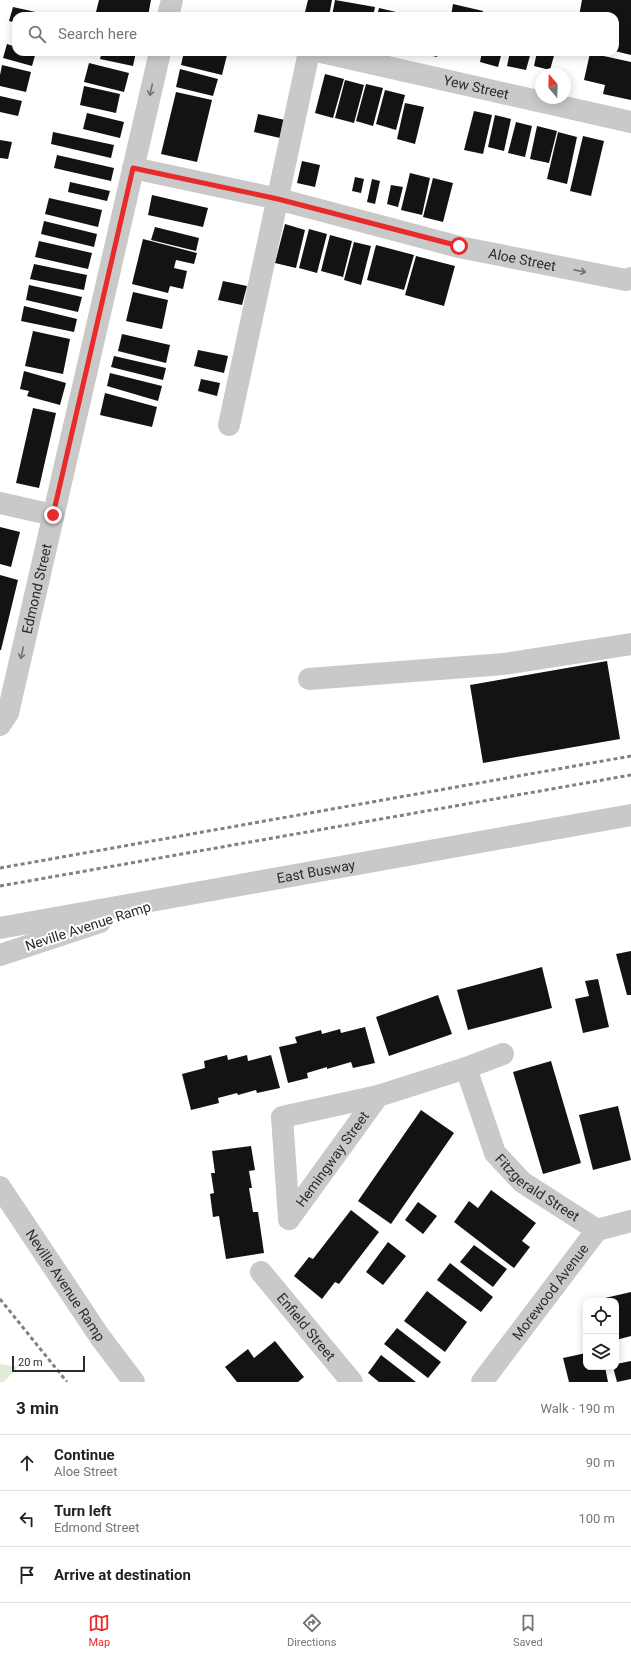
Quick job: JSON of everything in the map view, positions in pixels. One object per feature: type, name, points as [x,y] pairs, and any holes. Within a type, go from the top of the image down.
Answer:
[{"type":"street","points":[[169,12],[172,0]]},
{"type":"street","name":"Edmond Street","points":[[0,725],[8,713],[159,56]]},
{"type":"street","points":[[229,425],[308,56]]},
{"type":"street","name":"Yew Street","points":[[339,56],[631,122]]},
{"type":"street","name":"Aloe Street","points":[[133,168],[278,199],[459,246],[626,280],[631,278]]},
{"type":"street","points":[[0,503],[53,515]]},
{"type":"street","points":[[309,679],[504,664],[631,644]]},
{"type":"street","name":"East Busway","points":[[0,928],[631,815]]},
{"type":"street","name":"Neville Avenue Ramp","points":[[0,955],[176,897]]},
{"type":"street","points":[[378,1096],[466,1068],[503,1054]]},
{"type":"street","name":"Fitzgerald Street","points":[[466,1068],[495,1153],[522,1182],[597,1230]]},
{"type":"street","name":"Hemingway Street","points":[[378,1096],[312,1188],[289,1220],[282,1117],[378,1096]]},
{"type":"street","name":"Neville Avenue Ramp","points":[[0,1187],[100,1337],[134,1382]]},
{"type":"street","name":"Morewood Avenue","points":[[482,1382],[597,1230],[631,1222]]},
{"type":"street","name":"Enfield Street","points":[[261,1272],[352,1382]]},
{"type":"green space","points":[[0,1364],[18,1367],[4,1382],[0,1382]]},
{"type":"building","points":[[99,0],[151,0],[149,12],[96,12]]},
{"type":"building","points":[[308,0],[332,0],[330,12],[305,12]]},
{"type":"building","points":[[335,0],[375,7],[374,12],[333,12]]},
{"type":"building","points":[[582,0],[631,0],[631,55],[619,52],[619,12],[580,12]]},
{"type":"building","points":[[453,4],[483,11],[483,12],[452,12]]},
{"type":"building","points":[[13,7],[36,12],[12,12],[12,22],[9,21]]},
{"type":"building","points":[[379,8],[396,12],[378,12]]},
{"type":"building","points":[[7,44],[12,46],[12,56],[35,56],[32,66],[3,58]]},
{"type":"building","points":[[101,56],[135,56],[133,66],[100,59]]},
{"type":"building","points":[[183,56],[227,56],[222,75],[181,65]]},
{"type":"building","points":[[481,56],[501,56],[498,67],[480,62]]},
{"type":"building","points":[[509,56],[530,56],[526,70],[507,66]]},
{"type":"building","points":[[536,56],[554,56],[551,68],[534,66]]},
{"type":"building","points":[[589,56],[604,56],[631,62],[631,100],[603,94],[605,85],[584,80]]},
{"type":"building","points":[[89,63],[129,73],[124,92],[84,82]]},
{"type":"building","points":[[2,65],[31,72],[26,92],[0,86]]},
{"type":"building","points":[[180,69],[218,79],[213,96],[176,87]]},
{"type":"building","points":[[325,74],[344,79],[333,118],[315,113]]},
{"type":"building","points":[[345,80],[364,85],[354,123],[335,118]]},
{"type":"building","points":[[366,84],[383,88],[373,126],[356,121]]},
{"type":"building","points":[[84,86],[120,94],[116,113],[80,105]]},
{"type":"building","points":[[385,90],[405,95],[396,130],[376,124]]},
{"type":"building","points":[[176,92],[212,100],[197,162],[161,154]]},
{"type":"building","points":[[0,96],[22,101],[18,116],[0,112]]},
{"type":"building","points":[[405,103],[424,107],[415,144],[397,139]]},
{"type":"building","points":[[474,111],[492,115],[483,154],[464,150]]},
{"type":"building","points":[[87,113],[124,122],[120,138],[83,129]]},
{"type":"building","points":[[258,114],[285,120],[280,138],[254,132]]},
{"type":"building","points":[[495,115],[511,119],[504,151],[488,147]]},
{"type":"building","points":[[516,122],[532,126],[525,157],[508,153]]},
{"type":"building","points":[[537,126],[557,131],[549,163],[530,159]]},
{"type":"building","points":[[53,132],[114,145],[111,158],[51,144]]},
{"type":"building","points":[[558,132],[577,137],[567,184],[547,179]]},
{"type":"building","points":[[583,136],[604,141],[591,196],[570,191]]},
{"type":"building","points":[[0,140],[12,142],[8,159],[0,158]]},
{"type":"building","points":[[57,155],[114,168],[111,181],[54,168]]},
{"type":"building","points":[[302,161],[320,165],[315,187],[297,183]]},
{"type":"building","points":[[410,173],[430,178],[422,215],[401,210]]},
{"type":"building","points":[[355,177],[364,179],[361,193],[352,191]]},
{"type":"building","points":[[433,178],[453,183],[443,222],[423,217]]},
{"type":"building","points":[[372,179],[380,181],[375,204],[367,202]]},
{"type":"building","points":[[70,182],[110,191],[107,201],[68,192]]},
{"type":"building","points":[[391,185],[403,187],[398,207],[387,204]]},
{"type":"building","points":[[152,195],[208,208],[203,227],[148,215]]},
{"type":"building","points":[[49,198],[102,210],[98,227],[45,214]]},
{"type":"building","points":[[44,221],[97,234],[94,247],[41,234]]},
{"type":"building","points":[[285,224],[305,230],[296,268],[275,263]]},
{"type":"building","points":[[155,227],[199,238],[196,251],[151,240]]},
{"type":"building","points":[[309,229],[327,234],[317,273],[299,268]]},
{"type":"building","points":[[330,235],[352,241],[343,277],[321,271]]},
{"type":"building","points":[[143,239],[197,253],[194,264],[176,260],[174,268],[187,271],[183,289],[170,286],[168,293],[132,284]]},
{"type":"building","points":[[39,241],[92,253],[88,269],[35,257]]},
{"type":"building","points":[[354,242],[371,246],[361,285],[344,280]]},
{"type":"building","points":[[376,245],[414,255],[404,290],[367,280]]},
{"type":"building","points":[[416,256],[455,266],[444,306],[405,295]]},
{"type":"building","points":[[34,264],[87,275],[84,290],[30,279]]},
{"type":"building","points":[[223,281],[247,286],[242,305],[218,300]]},
{"type":"building","points":[[29,285],[82,297],[78,312],[26,300]]},
{"type":"building","points":[[133,292],[168,300],[162,329],[126,321]]},
{"type":"building","points":[[24,306],[77,319],[74,332],[21,321]]},
{"type":"building","points":[[33,331],[70,339],[63,374],[25,366]]},
{"type":"building","points":[[122,334],[170,345],[166,363],[118,351]]},
{"type":"building","points":[[198,350],[228,356],[224,373],[194,366]]},
{"type":"building","points":[[114,356],[166,368],[163,380],[111,367]]},
{"type":"building","points":[[24,371],[66,383],[60,405],[27,396],[29,391],[20,389]]},
{"type":"building","points":[[110,373],[162,386],[158,401],[107,386]]},
{"type":"building","points":[[201,379],[220,383],[217,396],[198,391]]},
{"type":"building","points":[[105,393],[157,407],[152,427],[100,415]]},
{"type":"building","points":[[33,408],[56,413],[39,488],[16,483]]},
{"type":"building","points":[[0,527],[20,532],[11,567],[0,564]]},
{"type":"building","points":[[0,575],[18,580],[1,650],[0,650]]},
{"type":"building","points":[[607,661],[620,739],[483,763],[470,685]]},
{"type":"building","points":[[631,951],[631,995],[627,995],[616,954]]},
{"type":"building","points":[[542,967],[552,1008],[468,1030],[457,990]]},
{"type":"building","points":[[598,979],[609,1027],[583,1033],[575,999],[589,996],[585,981]]},
{"type":"building","points":[[438,995],[452,1034],[389,1056],[376,1017]]},
{"type":"building","points":[[365,1027],[375,1063],[353,1068],[351,1062],[327,1069],[327,1067],[307,1073],[308,1078],[288,1083],[279,1047],[297,1043],[295,1037],[321,1030],[322,1034],[340,1029],[341,1033]]},
{"type":"building","points":[[227,1055],[228,1060],[247,1055],[248,1061],[271,1055],[280,1088],[257,1093],[256,1090],[238,1095],[237,1093],[218,1098],[219,1103],[191,1110],[182,1074],[205,1068],[204,1061]]},
{"type":"building","points":[[551,1061],[581,1163],[543,1174],[513,1072]]},
{"type":"building","points":[[618,1106],[631,1160],[593,1170],[579,1115]]},
{"type":"building","points":[[421,1110],[454,1133],[391,1224],[358,1201]]},
{"type":"building","points":[[251,1146],[255,1170],[249,1171],[252,1188],[249,1188],[253,1212],[258,1212],[264,1253],[226,1259],[219,1216],[213,1217],[210,1194],[214,1193],[211,1173],[215,1173],[212,1151]]},
{"type":"building","points":[[491,1190],[536,1223],[522,1241],[530,1247],[514,1268],[454,1222],[469,1201],[478,1208]]},
{"type":"building","points":[[418,1202],[437,1216],[423,1234],[405,1220]]},
{"type":"building","points":[[351,1210],[379,1232],[339,1284],[335,1282],[322,1299],[294,1276],[309,1257],[313,1259]]},
{"type":"building","points":[[388,1242],[406,1256],[383,1285],[366,1272]]},
{"type":"building","points":[[474,1245],[507,1269],[493,1287],[460,1262]]},
{"type":"building","points":[[450,1263],[493,1297],[481,1312],[437,1280]]},
{"type":"building","points":[[427,1291],[467,1322],[445,1352],[404,1321]]},
{"type":"building","points":[[631,1292],[631,1336],[619,1339],[619,1298],[605,1298]]},
{"type":"building","points":[[397,1328],[441,1362],[428,1378],[384,1344]]},
{"type":"building","points":[[275,1341],[304,1377],[298,1382],[237,1382],[225,1367],[248,1349],[254,1358]]},
{"type":"building","points":[[583,1354],[583,1370],[606,1370],[608,1382],[569,1382],[563,1358]]},
{"type":"building","points":[[381,1355],[416,1382],[379,1382],[368,1373]]},
{"type":"building","points":[[631,1361],[631,1379],[617,1382],[614,1370],[619,1370],[619,1363]]},
{"type":"railway","points":[[0,868],[631,756]]},
{"type":"railway","points":[[0,886],[631,775]]},
{"type":"railway","points":[[0,1299],[67,1382]]},
{"type":"route","points":[[53,515],[133,168],[278,199],[459,246]]}]
